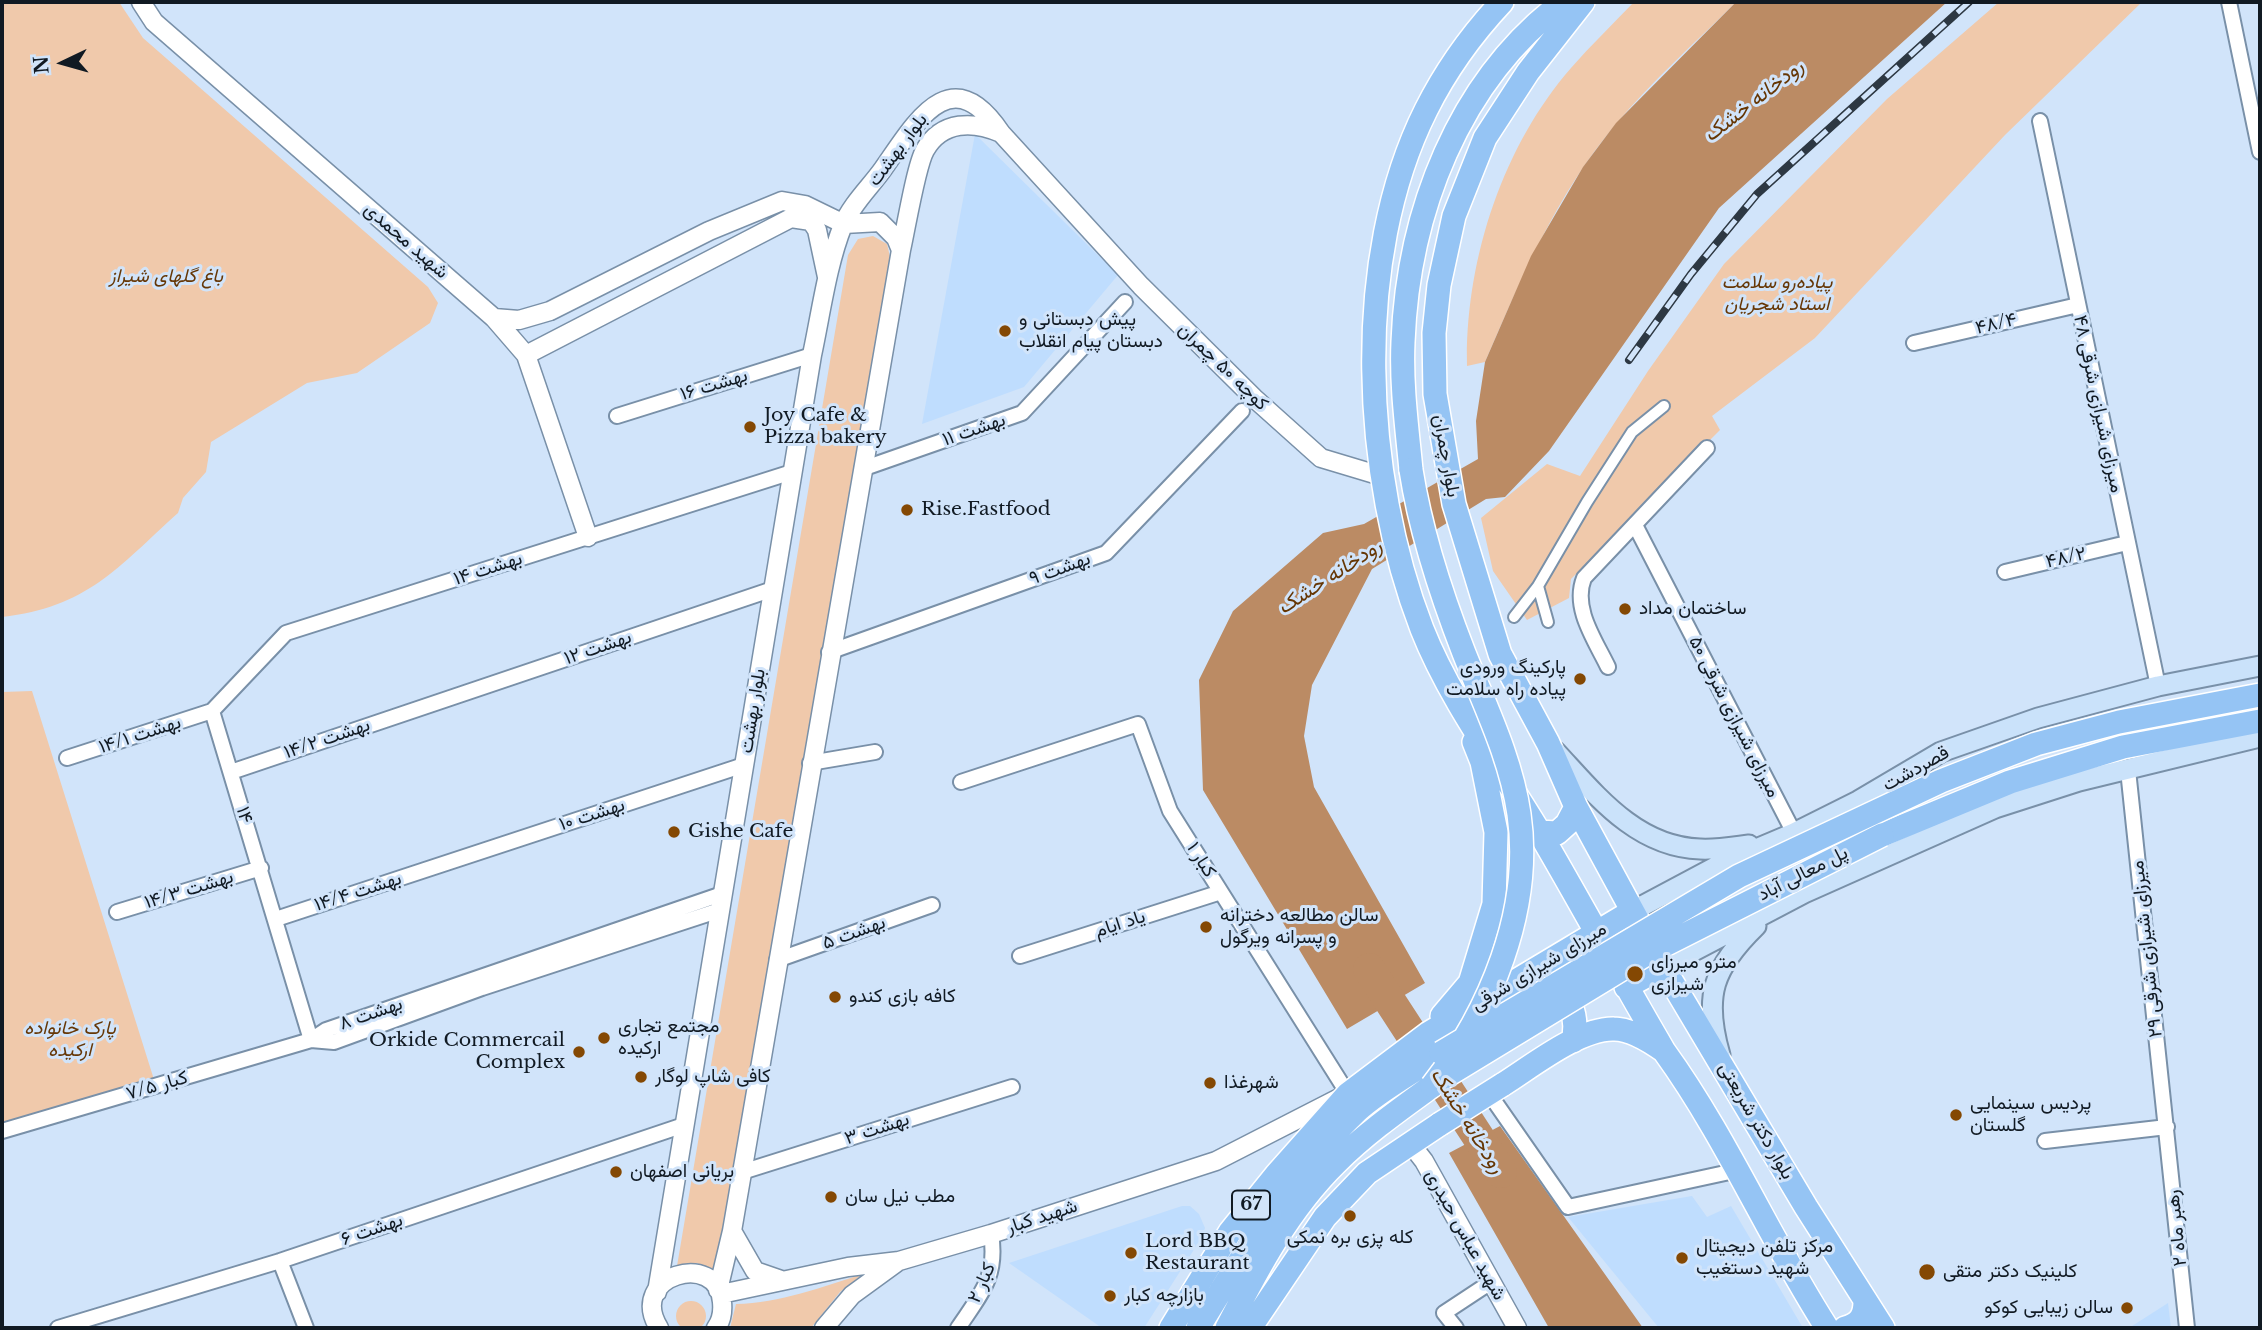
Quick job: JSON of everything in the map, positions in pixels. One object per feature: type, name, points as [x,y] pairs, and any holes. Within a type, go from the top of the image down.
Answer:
[{"type":"main road","points":[[1502,2],[1470,37],[1425,111],[1396,190],[1378,280],[1374,361],[1381,476],[1399,563],[1423,633],[1455,694],[1539,832],[1626,986],[1804,893],[1995,808],[2079,780],[2260,737]]},
{"type":"main road","points":[[1227,1328],[1255,1272],[1297,1210],[1333,1166],[1393,1114],[1432,1086],[1453,1058],[1494,981],[1514,913],[1522,854],[1513,787],[1497,734],[1433,567],[1411,470],[1403,344],[1408,280],[1438,166],[1463,113],[1499,63],[1532,25],[1563,2]]},
{"type":"main road","name":"بلوار چمران","points":[[1583,2],[1528,72],[1485,138],[1454,216],[1439,285],[1434,332],[1436,394],[1447,472],[1460,528],[1500,654],[1548,743],[1576,807],[1631,912]]},
{"type":"main road","name":"قصردشت","points":[[1631,912],[1723,863],[1794,833],[1858,801],[1941,752],[2038,718],[2158,686],[2260,666]]},
{"type":"main road","points":[[1440,1023],[1470,984],[1477,968],[1493,904],[1497,868],[1496,832],[1482,762],[1455,694]]},
{"type":"main road","name":"پل معالی آباد","points":[[1198,1328],[1276,1205],[1305,1166],[1359,1110],[1441,1053],[1739,876],[1941,781],[2036,744],[2119,723],[2260,695]]},
{"type":"main road","name":"پل معالی آباد","points":[[1432,1086],[1645,955],[1882,835],[2010,782],[2123,747],[2260,721]]},
{"type":"main road","points":[[1548,743],[1616,817],[1647,834],[1673,845],[1700,849],[1771,843]]},
{"type":"main road","points":[[1539,832],[1557,833],[1567,824],[1576,807]]},
{"type":"main road","points":[[1709,941],[1685,928],[1674,906],[1686,894],[1752,860],[1771,843]]},
{"type":"main road","points":[[1723,1062],[1712,1024],[1714,983],[1727,956],[1772,911]]},
{"type":"main road","name":"میرزای شیرازی شرقی","points":[[1440,1023],[1631,912]]},
{"type":"main road","name":"بلوار دکتر شریعتی","points":[[1631,912],[1723,1062],[1806,1207],[1883,1328]]},
{"type":"main road","points":[[1532,969],[1557,985],[1572,1006],[1576,1031],[1573,1041]]},
{"type":"main road","name":"بلوار دکتر شریعتی","points":[[1626,986],[1834,1327]]},
{"type":"main road","name":"67","points":[[1171,1328],[1230,1233],[1276,1175],[1348,1094],[1440,1023]]},
{"type":"main road","points":[[1250,1328],[1325,1217],[1367,1173],[1410,1143],[1573,1041],[1596,1031],[1617,1029],[1646,1039],[1664,1051]]},
{"type":"main road","points":[[1834,1327],[1855,1325],[1862,1318],[1866,1301]]},
{"type":"street","name":"شهید محمدی","points":[[141,2],[154,22],[494,318],[526,355],[588,537]]},
{"type":"street","points":[[2230,2],[2260,152]]},
{"type":"street","name":"بلوار بهشت","points":[[652,1327],[652,1310],[811,355],[844,224],[922,114],[936,103],[947,99],[970,101],[987,112],[1001,133]]},
{"type":"street","name":"۴۸ میرزای شیرازی شرقی","points":[[2040,121],[2158,686]]},
{"type":"street","name":"بلوار بهشت","points":[[716,1328],[723,1313],[720,1292],[829,652],[901,250],[925,150],[937,137],[962,125],[984,126],[1001,133]]},
{"type":"street","name":"کوچه ۵۰ چمران","points":[[1001,133],[1141,286],[1321,458],[1381,476]]},
{"type":"street","points":[[494,318],[519,320],[550,311],[709,231],[782,201],[805,205],[844,224],[880,222],[896,238],[901,250]]},
{"type":"street","points":[[526,355],[791,218],[811,221],[817,230],[828,280]]},
{"type":"street","name":"۱۱ بهشت","points":[[862,469],[1022,413],[1125,302]]},
{"type":"street","name":"۴۸/۴","points":[[1913,343],[2078,305]]},
{"type":"street","name":"۱۶ بهشت","points":[[617,416],[811,355]]},
{"type":"street","points":[[1514,617],[1538,586],[1632,432],[1664,406]]},
{"type":"street","name":"۹ بهشت","points":[[829,652],[1106,552],[1242,411]]},
{"type":"street","points":[[1608,667],[1583,615],[1580,589],[1584,578],[1707,448]]},
{"type":"street","name":"۱۴ بهشت","points":[[212,711],[286,633],[792,472]]},
{"type":"street","name":"۵۰ میرزای شیرازی شرقی","points":[[1635,525],[1794,833]]},
{"type":"street","name":"۴۸/۲","points":[[2005,572],[2127,543]]},
{"type":"street","points":[[1538,586],[1548,622]]},
{"type":"street","name":"۱۲ بهشت","points":[[424,707],[773,589]]},
{"type":"street","name":"۱۴/۲ بهشت","points":[[231,772],[424,707]]},
{"type":"street","name":"۱۴/۱ بهشت","points":[[67,758],[212,711]]},
{"type":"street","name":"۱۴","points":[[212,711],[311,1040]]},
{"type":"street","name":"۱ کبار","points":[[961,782],[1138,724],[1170,811],[1348,1094]]},
{"type":"street","points":[[810,763],[874,752]]},
{"type":"street","name":"۱۰ بهشت","points":[[439,864],[744,765]]},
{"type":"street","name":"۲۹ میرزای شیرازی شرقی","points":[[2128,770],[2167,1127]]},
{"type":"street","name":"۱۴/۴ بهشت","points":[[276,919],[439,864]]},
{"type":"street","name":"۱۴/۳ بهشت","points":[[117,912],[261,868]]},
{"type":"street","name":"یاد ایام","points":[[1020,956],[1221,892]]},
{"type":"street","name":"۸ بهشت","points":[[311,1040],[326,1030],[721,902]]},
{"type":"street","name":"۵ بهشت","points":[[777,960],[932,905]]},
{"type":"street","name":"۷/۵ کبار","points":[[2,1131],[311,1040]]},
{"type":"street","name":"۳ بهشت","points":[[742,1172],[1012,1087]]},
{"type":"street","points":[[1495,1089],[1568,1207],[1739,1171]]},
{"type":"street","name":"شهید کبار","points":[[720,1292],[848,1267],[898,1261],[991,1234],[1216,1161],[1348,1094]]},
{"type":"street","name":"۶ بهشت","points":[[58,1328],[280,1261],[684,1125]]},
{"type":"street","points":[[2045,1141],[2167,1127]]},
{"type":"street","name":"۲ رهبر ماه","points":[[2167,1127],[2187,1328]]},
{"type":"street","name":"شهید عباس حیدری","points":[[1410,1143],[1424,1161],[1517,1328]]},
{"type":"street","points":[[732,1231],[755,1271],[784,1281]]},
{"type":"street","name":"۲ کبار","points":[[958,1328],[982,1292],[995,1259],[991,1234]]},
{"type":"street","points":[[280,1261],[306,1328]]},
{"type":"street","points":[[824,1328],[852,1295],[898,1261]]},
{"type":"street","points":[[657,1292],[667,1279],[690,1272],[701,1275],[720,1292]]},
{"type":"street","points":[[1437,1328],[1444,1313],[1492,1282]]},
{"type":"street","points":[[1444,1313],[1456,1328]]},
{"type":"shaded area","name":"پیش دبستانی و دبستان پیام انقلاب","points":[[975,134],[1118,275],[1024,387],[922,424]]},
{"type":"shaded area","name":"مرکز تلفن دیجیتال شهید دستغیب","points":[[1692,1196],[1707,1217],[1731,1206],[1803,1328],[1659,1328],[1568,1217]]},
{"type":"shaded area","name":"بازارچه کبار","points":[[1182,1206],[1190,1206],[1199,1214],[1205,1228],[1202,1237],[1144,1328],[1102,1328],[1009,1263]]},
{"type":"shaded area","points":[[2168,1303],[2171,1328],[2129,1328]]},
{"type":"green space","name":"باغ گلهای شیراز","points":[[2,2],[119,2],[143,38],[428,287],[438,303],[430,323],[357,373],[307,383],[211,442],[206,472],[183,498],[178,513],[99,582],[57,604],[2,617]]},
{"type":"green space","points":[[1634,2],[1736,2],[1644,92],[1595,151],[1542,238],[1485,362],[1467,366],[1468,327],[1481,247],[1507,170],[1525,133],[1547,99],[1579,59]]},
{"type":"green space","name":"پیاده‌رو سلامت استاد شجریان","points":[[1999,2],[2142,2],[2005,135],[1815,338],[1712,416],[1720,430],[1571,579],[1569,598],[1527,620],[1493,571],[1481,518],[1547,464],[1580,476],[1648,371],[1724,264],[1887,99]]},
{"type":"green space","points":[[873,236],[887,244],[891,261],[715,1273],[697,1263],[677,1266],[848,255],[858,239]]},
{"type":"green space","name":"پارک خانواده ارکیده","points":[[32,691],[156,1086],[2,1131],[2,692]]},
{"type":"green space","points":[[863,1274],[840,1292],[811,1328],[730,1328],[736,1304],[785,1297]]},
{"type":"green space","points":[[691,1301],[702,1305],[706,1316],[702,1327],[691,1331],[680,1327],[676,1316],[680,1305]]},
{"type":"water","points":[[1736,2],[1947,2],[1719,208],[1549,451],[1505,497],[1486,499],[1372,569],[1312,685],[1304,736],[1314,787],[1425,983],[1347,1029],[1203,790],[1199,680],[1233,611],[1323,533],[1364,524],[1478,459],[1476,421],[1485,362],[1531,256],[1583,167],[1616,123]]},
{"type":"water","points":[[1500,1126],[1643,1328],[1549,1328],[1449,1153]]},
{"type":"waterway","name":"رودخانه خشک","points":[[1369,969],[1501,1172]]},
{"type":"railway","points":[[1629,360],[1691,274],[1757,194],[1969,2]]},
{"type":"place","name":"پیش دبستانی و دبستان پیام انقلاب","points":[[1005,331]]},
{"type":"place","name":"Joy Cafe & Pizza bakery","points":[[750,427]]},
{"type":"place","name":"Rise.Fastfood","points":[[907,510]]},
{"type":"place","name":"ساختمان مداد","points":[[1625,609]]},
{"type":"place","name":"پارکینگ ورودی پیاده راه سلامت","points":[[1580,679]]},
{"type":"place","name":"Gishe Cafe","points":[[674,832]]},
{"type":"place","name":"سالن مطالعه دخترانه و پسرانه ویرگول","points":[[1206,927]]},
{"type":"place","name":"مترو میرزای شیرازی","points":[[1635,974]]},
{"type":"place","name":"کافه بازی کندو","points":[[835,997]]},
{"type":"place","name":"مجتمع تجاری ارکیده","points":[[604,1038]]},
{"type":"place","name":"Orkide Commercail Complex","points":[[579,1052]]},
{"type":"place","name":"کافی شاپ لوگار","points":[[641,1077]]},
{"type":"place","name":"شهرغذا","points":[[1210,1083]]},
{"type":"place","name":"پردیس سینمایی گلستان","points":[[1956,1115]]},
{"type":"place","name":"بریانی اصفهان","points":[[616,1172]]},
{"type":"place","name":"مطب نیل سان","points":[[831,1197]]},
{"type":"place","name":"کله پزی بره نمکی","points":[[1350,1216]]},
{"type":"place","name":"Lord BBQ Restaurant","points":[[1131,1253]]},
{"type":"place","name":"مرکز تلفن دیجیتال شهید دستغیب","points":[[1682,1258]]},
{"type":"place","name":"کلینیک دکتر متقی","points":[[1927,1272]]},
{"type":"place","name":"بازارچه کبار","points":[[1110,1296]]},
{"type":"place","name":"سالن زیبایی کوکو","points":[[2127,1308]]}]
